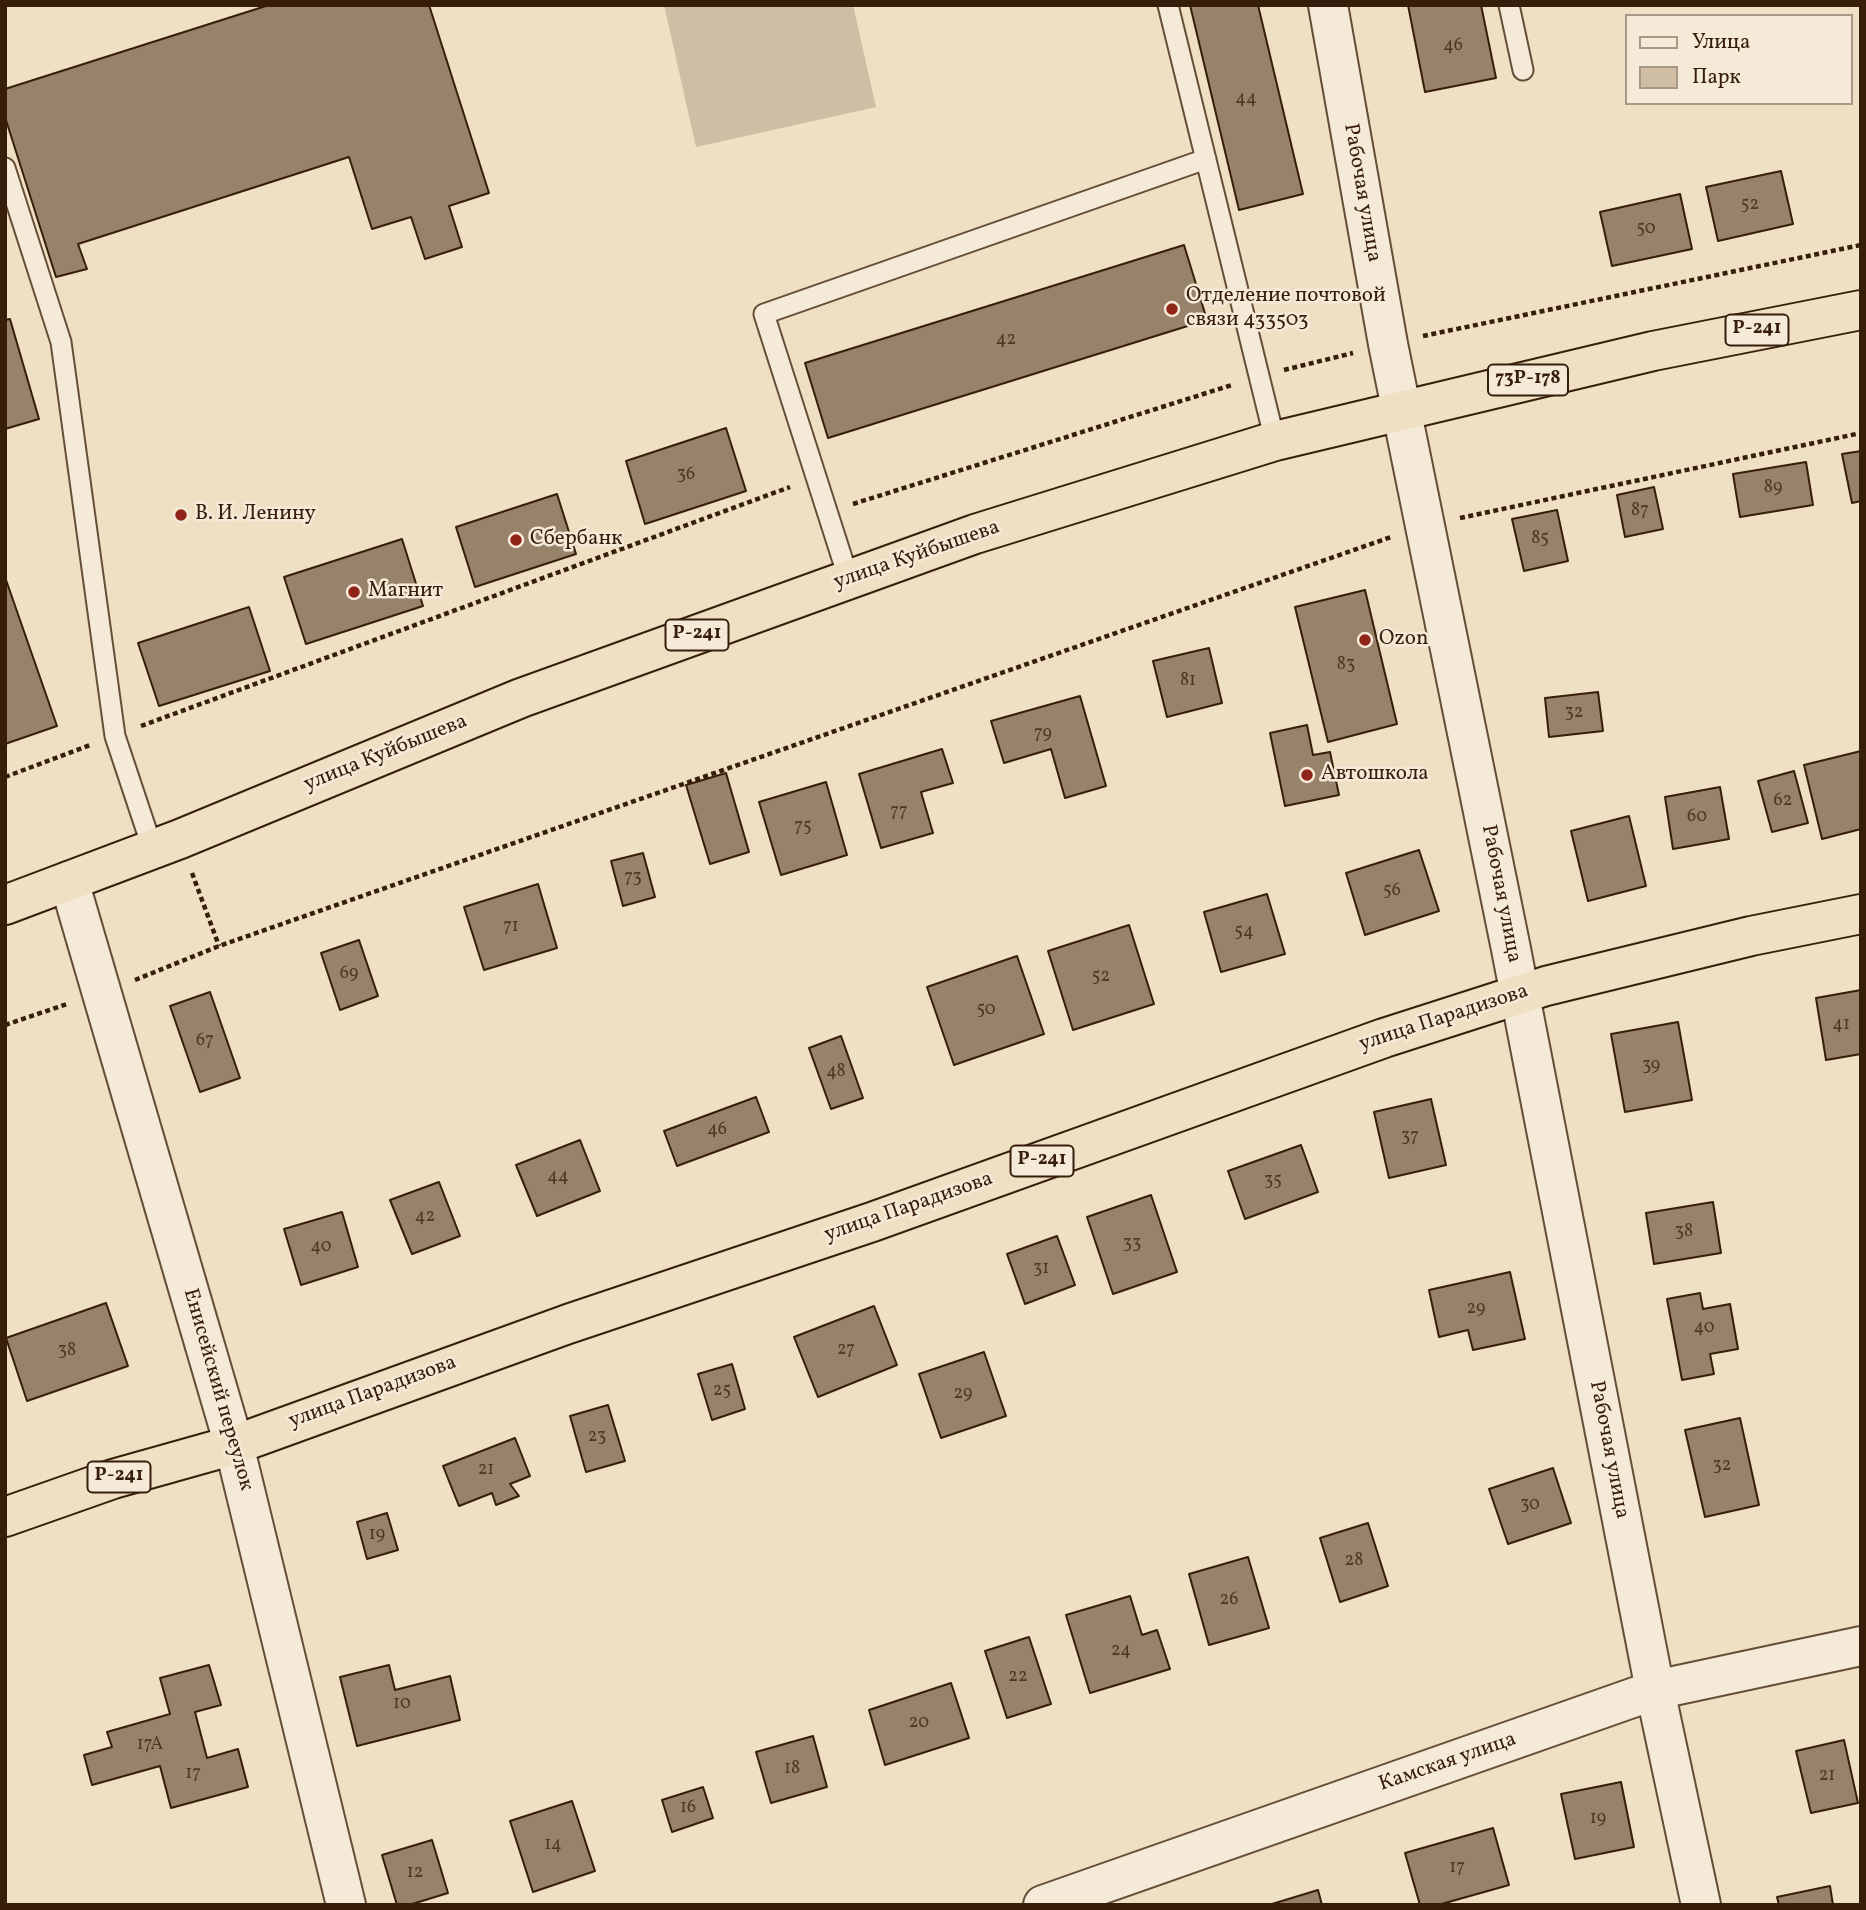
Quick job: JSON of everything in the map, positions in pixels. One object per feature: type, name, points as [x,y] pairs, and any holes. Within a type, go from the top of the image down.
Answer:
[{"type":"highway","name":"улица Куйбышева","points":[[5,905],[153,850],[521,698],[975,534],[1275,441],[1653,351],[1861,310]]},
{"type":"highway","name":"улица Парадизова","points":[[5,1517],[113,1479],[234,1445],[568,1324],[872,1222],[1384,1038],[1520,994],[1738,939],[1861,914]]},
{"type":"street","name":"Рабочая улица","points":[[1328,5],[1388,344],[1520,994],[1655,1690],[1701,1905]]},
{"type":"street","name":"Енисейский переулок","points":[[69,881],[234,1445],[346,1905]]},
{"type":"street","name":"Камская улица","points":[[1043,1905],[1655,1690],[1861,1646]]},
{"type":"lane","points":[[1168,5],[1275,441]]},
{"type":"lane","points":[[1509,5],[1523,70]]},
{"type":"lane","points":[[849,580],[825,513],[764,314],[1206,159]]},
{"type":"lane","points":[[5,168],[61,342],[115,736],[153,850]]},
{"type":"path","points":[[825,513],[1258,377],[1388,344],[1861,245]]},
{"type":"path","points":[[5,1025],[102,994],[219,946],[1426,525],[1861,433]]},
{"type":"path","points":[[5,776],[814,478]]},
{"type":"path","points":[[192,872],[219,946]]},
{"type":"green space","points":[[664,5],[853,5],[876,107],[696,147]]},
{"type":"building","points":[[269,5],[429,5],[489,193],[449,206],[462,247],[425,259],[411,217],[372,229],[349,157],[78,244],[87,269],[56,277],[5,117],[5,89]]},
{"type":"building","points":[[1190,5],[1258,5],[1303,194],[1239,210]]},
{"type":"building","points":[[1408,5],[1481,5],[1496,78],[1425,92]]},
{"type":"building","points":[[1781,171],[1793,224],[1718,241],[1706,187]]},
{"type":"building","points":[[1680,194],[1692,249],[1612,266],[1600,212]]},
{"type":"building","points":[[1184,245],[1207,320],[828,438],[805,363]]},
{"type":"building","points":[[10,319],[39,419],[5,429],[5,320]]},
{"type":"building","points":[[726,428],[746,491],[645,524],[626,461]]},
{"type":"building","points":[[1861,451],[1861,501],[1852,503],[1842,454]]},
{"type":"building","points":[[1806,462],[1813,505],[1740,517],[1733,474]]},
{"type":"building","points":[[1654,487],[1663,529],[1625,537],[1617,495]]},
{"type":"building","name":"Сбербанк","points":[[557,494],[576,554],[475,587],[456,527]]},
{"type":"building","points":[[1557,510],[1568,561],[1524,571],[1512,519]]},
{"type":"building","name":"Магнит","points":[[402,539],[423,606],[306,644],[284,577]]},
{"type":"building","points":[[5,577],[57,726],[5,744]]},
{"type":"building","points":[[1365,590],[1397,724],[1328,742],[1295,607]]},
{"type":"building","points":[[249,607],[270,671],[159,706],[138,643]]},
{"type":"building","points":[[1209,648],[1222,703],[1167,717],[1153,661]]},
{"type":"building","points":[[1598,692],[1603,731],[1549,737],[1545,698]]},
{"type":"building","points":[[1080,696],[1106,786],[1065,798],[1051,749],[1004,763],[991,721]]},
{"type":"building","name":"Автошкола","points":[[1307,725],[1313,755],[1330,752],[1339,795],[1285,806],[1270,733]]},
{"type":"building","points":[[942,749],[953,783],[921,792],[933,833],[881,848],[859,774]]},
{"type":"building","points":[[1861,751],[1861,829],[1822,839],[1804,765]]},
{"type":"building","points":[[1794,771],[1808,823],[1772,832],[1758,781]]},
{"type":"building","points":[[726,773],[749,852],[710,864],[686,785]]},
{"type":"building","points":[[826,782],[847,855],[781,875],[759,802]]},
{"type":"building","points":[[1720,787],[1729,839],[1673,849],[1665,797]]},
{"type":"building","points":[[1629,816],[1646,886],[1588,901],[1571,831]]},
{"type":"building","points":[[1419,850],[1439,911],[1365,935],[1346,873]]},
{"type":"building","points":[[643,853],[655,897],[623,906],[611,861]]},
{"type":"building","points":[[538,884],[557,948],[484,970],[464,907]]},
{"type":"building","points":[[1267,894],[1285,954],[1221,972],[1204,912]]},
{"type":"building","points":[[1129,925],[1154,1004],[1073,1030],[1048,951]]},
{"type":"building","points":[[359,940],[378,996],[340,1010],[321,953]]},
{"type":"building","points":[[1017,956],[1044,1034],[954,1065],[927,987]]},
{"type":"building","points":[[1861,990],[1861,1054],[1826,1060],[1816,998]]},
{"type":"building","points":[[210,992],[240,1078],[200,1092],[170,1006]]},
{"type":"building","points":[[1678,1022],[1692,1100],[1625,1112],[1611,1034]]},
{"type":"building","points":[[841,1036],[863,1098],[831,1109],[809,1048]]},
{"type":"building","points":[[756,1097],[769,1132],[677,1166],[664,1131]]},
{"type":"building","points":[[1431,1099],[1446,1165],[1389,1178],[1374,1112]]},
{"type":"building","points":[[580,1140],[600,1191],[537,1216],[516,1165]]},
{"type":"building","points":[[1301,1145],[1318,1192],[1245,1219],[1228,1171]]},
{"type":"building","points":[[439,1182],[460,1236],[412,1254],[390,1200]]},
{"type":"building","points":[[1151,1195],[1177,1272],[1113,1294],[1087,1217]]},
{"type":"building","points":[[1713,1202],[1721,1253],[1654,1264],[1646,1213]]},
{"type":"building","points":[[342,1212],[358,1267],[301,1285],[284,1229]]},
{"type":"building","points":[[1057,1236],[1075,1285],[1025,1304],[1007,1254]]},
{"type":"building","points":[[1510,1272],[1525,1339],[1473,1350],[1468,1330],[1439,1337],[1429,1290]]},
{"type":"building","points":[[1700,1293],[1703,1309],[1730,1304],[1738,1349],[1710,1354],[1714,1374],[1682,1380],[1667,1299]]},
{"type":"building","points":[[106,1303],[128,1366],[27,1401],[6,1338]]},
{"type":"building","points":[[874,1306],[897,1365],[818,1397],[794,1337]]},
{"type":"building","points":[[984,1352],[1006,1416],[941,1438],[919,1374]]},
{"type":"building","points":[[732,1364],[745,1409],[712,1420],[698,1374]]},
{"type":"building","points":[[608,1405],[625,1461],[586,1472],[570,1416]]},
{"type":"building","points":[[1740,1418],[1759,1505],[1705,1517],[1685,1430]]},
{"type":"building","points":[[515,1438],[530,1476],[510,1484],[519,1496],[496,1505],[492,1493],[459,1506],[443,1466]]},
{"type":"building","points":[[1553,1468],[1571,1523],[1508,1544],[1489,1489]]},
{"type":"building","points":[[387,1513],[398,1550],[367,1559],[357,1522]]},
{"type":"building","points":[[1368,1523],[1388,1586],[1340,1602],[1320,1538]]},
{"type":"building","points":[[1248,1557],[1269,1628],[1209,1645],[1189,1574]]},
{"type":"building","points":[[1130,1596],[1142,1635],[1157,1630],[1170,1669],[1090,1693],[1066,1615]]},
{"type":"building","points":[[1029,1637],[1051,1704],[1007,1718],[985,1651]]},
{"type":"building","points":[[209,1665],[221,1705],[195,1712],[207,1758],[238,1749],[248,1787],[171,1808],[160,1766],[92,1785],[84,1755],[112,1747],[107,1732],[170,1714],[160,1678]]},
{"type":"building","points":[[389,1665],[395,1690],[450,1676],[460,1720],[357,1746],[340,1677]]},
{"type":"building","points":[[951,1683],[969,1738],[885,1765],[869,1710]]},
{"type":"building","points":[[813,1736],[827,1787],[771,1803],[756,1752]]},
{"type":"building","points":[[1844,1740],[1858,1803],[1811,1813],[1796,1751]]},
{"type":"building","points":[[1621,1782],[1634,1847],[1575,1859],[1561,1794]]},
{"type":"building","points":[[703,1787],[713,1818],[672,1832],[662,1800]]},
{"type":"building","points":[[572,1801],[595,1871],[533,1892],[510,1821]]},
{"type":"building","points":[[1493,1828],[1509,1885],[1438,1905],[1420,1905],[1405,1853]]},
{"type":"building","points":[[432,1840],[448,1893],[409,1905],[397,1905],[382,1855]]},
{"type":"building","points":[[1830,1886],[1833,1905],[1779,1905],[1777,1897]]},
{"type":"building","points":[[1318,1890],[1322,1905],[1272,1904]]},
{"type":"place","name":"Отделение почтовой связи 433503","points":[[1172,309]]},
{"type":"place","name":"В. И. Ленину","points":[[181,515]]},
{"type":"place","name":"Сбербанк","points":[[516,540]]},
{"type":"place","name":"Магнит","points":[[354,592]]},
{"type":"place","name":"Ozon","points":[[1365,640]]},
{"type":"place","name":"Автошкола","points":[[1307,775]]}]
